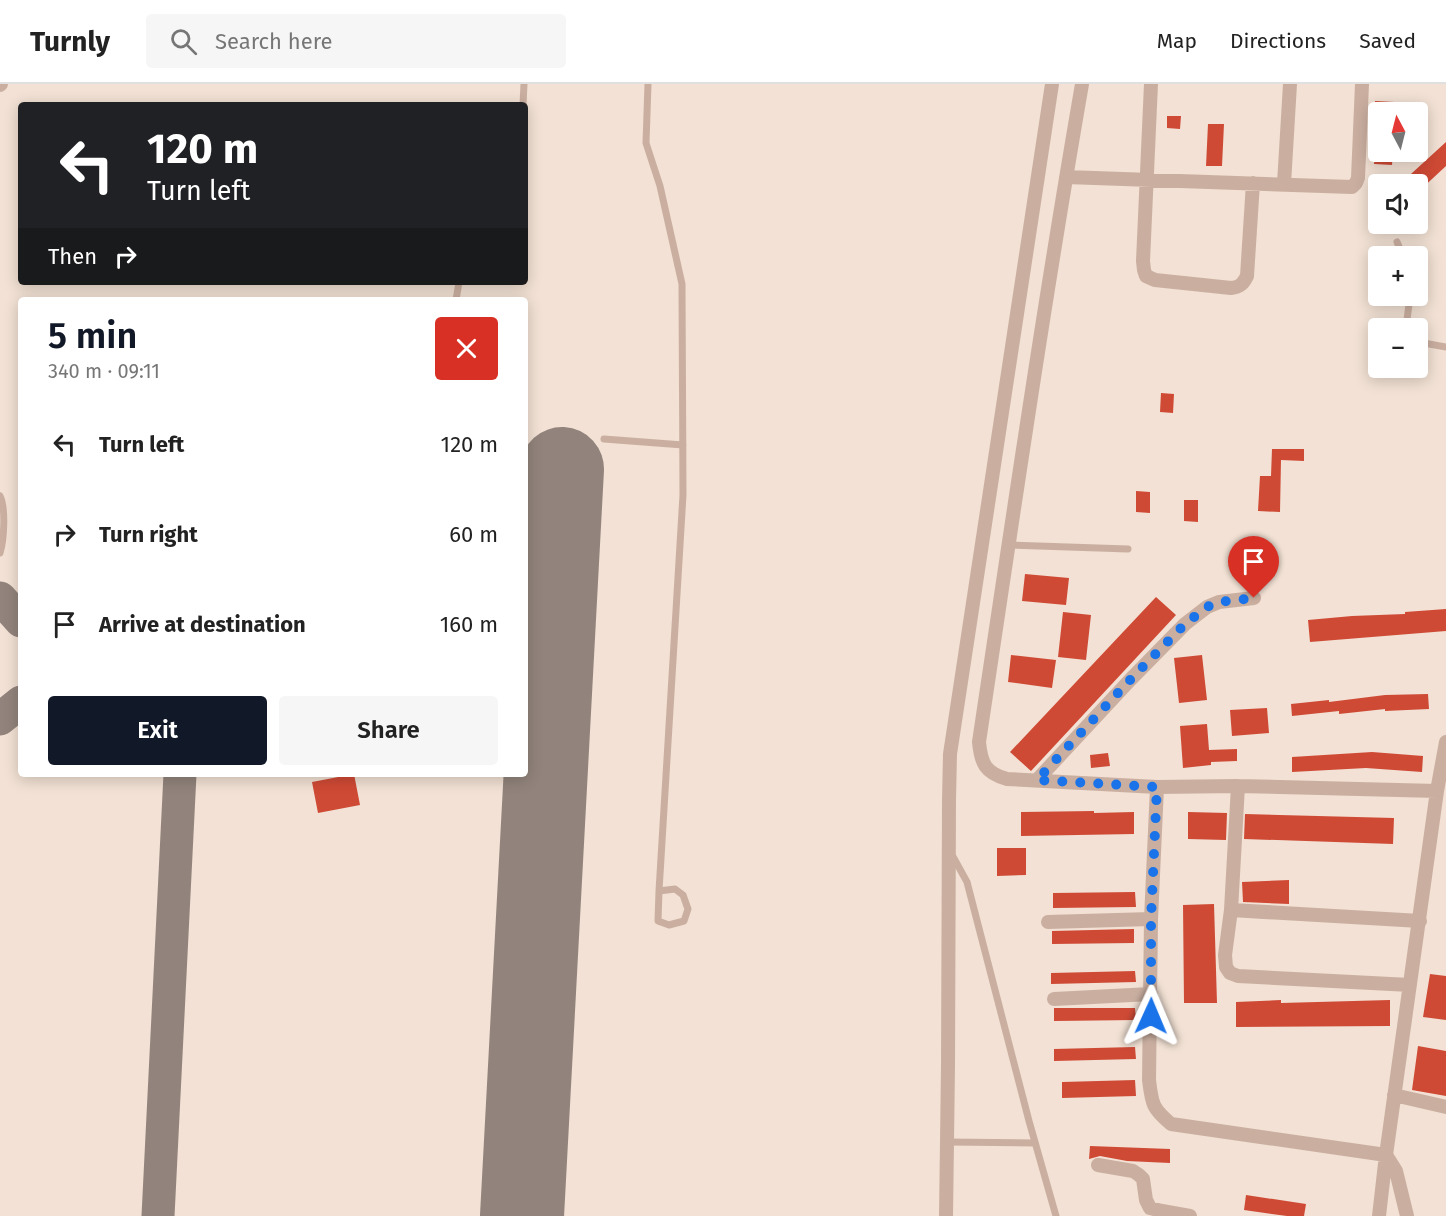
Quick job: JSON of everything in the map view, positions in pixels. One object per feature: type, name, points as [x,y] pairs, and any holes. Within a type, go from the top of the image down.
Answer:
[{"type":"street","points":[[946,1216],[950,754],[1052,84]]},
{"type":"street","points":[[1082,84],[979,742],[980,755],[986,768],[994,775],[1007,779],[1157,787],[1238,786],[1437,791]]},
{"type":"street","points":[[1151,84],[1143,261],[1146,276],[1155,280],[1231,288],[1244,283],[1247,276],[1253,183]]},
{"type":"street","points":[[1284,184],[1290,84]]},
{"type":"street","points":[[1066,177],[1352,187],[1358,177],[1362,84]]},
{"type":"street","points":[[1037,780],[1185,624],[1207,607],[1219,602],[1254,598]]},
{"type":"street","points":[[1379,1216],[1394,1095],[1446,742]]},
{"type":"street","points":[[1238,786],[1231,910],[1225,955],[1226,967],[1230,972],[1238,976],[1410,985]]},
{"type":"street","points":[[1157,787],[1151,919],[1149,1080],[1152,1101],[1158,1114],[1171,1124],[1386,1155],[1396,1171],[1407,1216]]},
{"type":"street","points":[[1231,910],[1420,921]]},
{"type":"street","points":[[1048,922],[1151,919]]},
{"type":"street","points":[[1054,999],[1151,994]]},
{"type":"street","points":[[1394,1095],[1446,1107]]},
{"type":"street","points":[[1098,1165],[1132,1171],[1143,1179],[1146,1200],[1150,1208],[1190,1216]]},
{"type":"lane","points":[[523,102],[524,84]]},
{"type":"lane","points":[[648,84],[646,143],[660,186],[682,284],[683,495],[659,891],[658,921],[669,925],[684,921],[688,909],[683,895],[675,890],[659,891]]},
{"type":"lane","points":[[1397,242],[1399,246]]},
{"type":"lane","points":[[1428,344],[1446,347]]},
{"type":"lane","points":[[604,439],[683,445]]},
{"type":"lane","points":[[0,496],[3,524],[0,553]]},
{"type":"lane","points":[[1009,545],[1128,549]]},
{"type":"lane","points":[[949,849],[967,882],[1056,1216]]},
{"type":"lane","points":[[947,1142],[1035,1143]]},
{"type":"building","points":[[1167,116],[1181,116],[1180,129],[1167,128]]},
{"type":"building","points":[[1208,124],[1224,124],[1222,166],[1206,166]]},
{"type":"building","points":[[1446,142],[1446,166],[1428,183],[1428,174],[1411,174],[1424,162],[1428,162],[1428,158]]},
{"type":"building","points":[[1374,162],[1392,162],[1392,165],[1374,164]]},
{"type":"building","points":[[1161,393],[1174,394],[1173,413],[1160,412]]},
{"type":"building","points":[[1272,449],[1304,449],[1304,461],[1281,460],[1280,512],[1258,511],[1260,476],[1271,476]]},
{"type":"building","points":[[1136,491],[1150,492],[1150,513],[1136,512]]},
{"type":"building","points":[[1184,500],[1198,500],[1198,522],[1184,521]]},
{"type":"building","points":[[1025,574],[1069,578],[1066,605],[1022,601]]},
{"type":"building","points":[[1156,597],[1176,615],[1031,771],[1010,752]]},
{"type":"building","points":[[1446,609],[1446,631],[1310,642],[1308,620]]},
{"type":"building","points":[[1063,612],[1091,615],[1086,660],[1058,657]]},
{"type":"building","points":[[1011,655],[1056,660],[1052,688],[1008,682]]},
{"type":"building","points":[[1202,655],[1207,700],[1179,703],[1174,658]]},
{"type":"building","points":[[1428,694],[1429,709],[1385,711],[1385,709],[1339,714],[1339,711],[1292,716],[1291,704],[1385,695]]},
{"type":"building","points":[[1267,708],[1269,733],[1232,736],[1230,710]]},
{"type":"building","points":[[1207,724],[1209,750],[1237,749],[1237,761],[1211,762],[1211,765],[1183,768],[1180,726]]},
{"type":"building","points":[[1372,752],[1423,756],[1422,772],[1366,768],[1292,772],[1292,757]]},
{"type":"building","points":[[1108,753],[1110,766],[1091,768],[1090,755]]},
{"type":"building","points":[[338,777],[355,777],[360,805],[318,813],[312,782]]},
{"type":"building","points":[[1094,811],[1094,813],[1134,812],[1134,834],[1021,836],[1021,812]]},
{"type":"building","points":[[1188,812],[1227,813],[1226,840],[1188,839]]},
{"type":"building","points":[[1245,814],[1394,818],[1393,844],[1244,839]]},
{"type":"building","points":[[997,848],[1026,848],[1026,875],[997,876]]},
{"type":"building","points":[[1289,880],[1289,904],[1243,902],[1242,882]]},
{"type":"building","points":[[1135,892],[1136,907],[1053,908],[1053,893]]},
{"type":"building","points":[[1214,904],[1217,1003],[1184,1003],[1183,905]]},
{"type":"building","points":[[1134,929],[1134,943],[1052,944],[1052,931]]},
{"type":"building","points":[[1135,971],[1136,982],[1051,984],[1051,973]]},
{"type":"building","points":[[1430,974],[1446,976],[1446,1020],[1423,1017]]},
{"type":"building","points":[[1281,1000],[1281,1003],[1390,1000],[1390,1026],[1236,1027],[1236,1002]]},
{"type":"building","points":[[1054,1008],[1135,1008],[1136,1020],[1054,1021]]},
{"type":"building","points":[[1418,1046],[1446,1051],[1446,1096],[1412,1090]]},
{"type":"building","points":[[1135,1047],[1136,1059],[1054,1061],[1054,1049]]},
{"type":"building","points":[[1135,1080],[1136,1096],[1062,1098],[1062,1082]]},
{"type":"building","points":[[1090,1146],[1170,1149],[1170,1163],[1127,1161],[1100,1156],[1089,1159]]},
{"type":"building","points":[[1246,1195],[1306,1204],[1304,1216],[1244,1210]]},
{"type":"taxiway","points":[[528,483],[561,488]]},
{"type":"taxiway","points":[[0,598],[18,618]]},
{"type":"taxiway","points":[[0,719],[18,704]]},
{"type":"taxiway","points":[[158,1216],[180,777]]},
{"type":"runway","points":[[522,1216],[562,469]]},
{"type":"route","points":[[1151,1016],[1151,919],[1157,787],[1037,780],[1185,624],[1207,607],[1219,602],[1254,598]]}]
